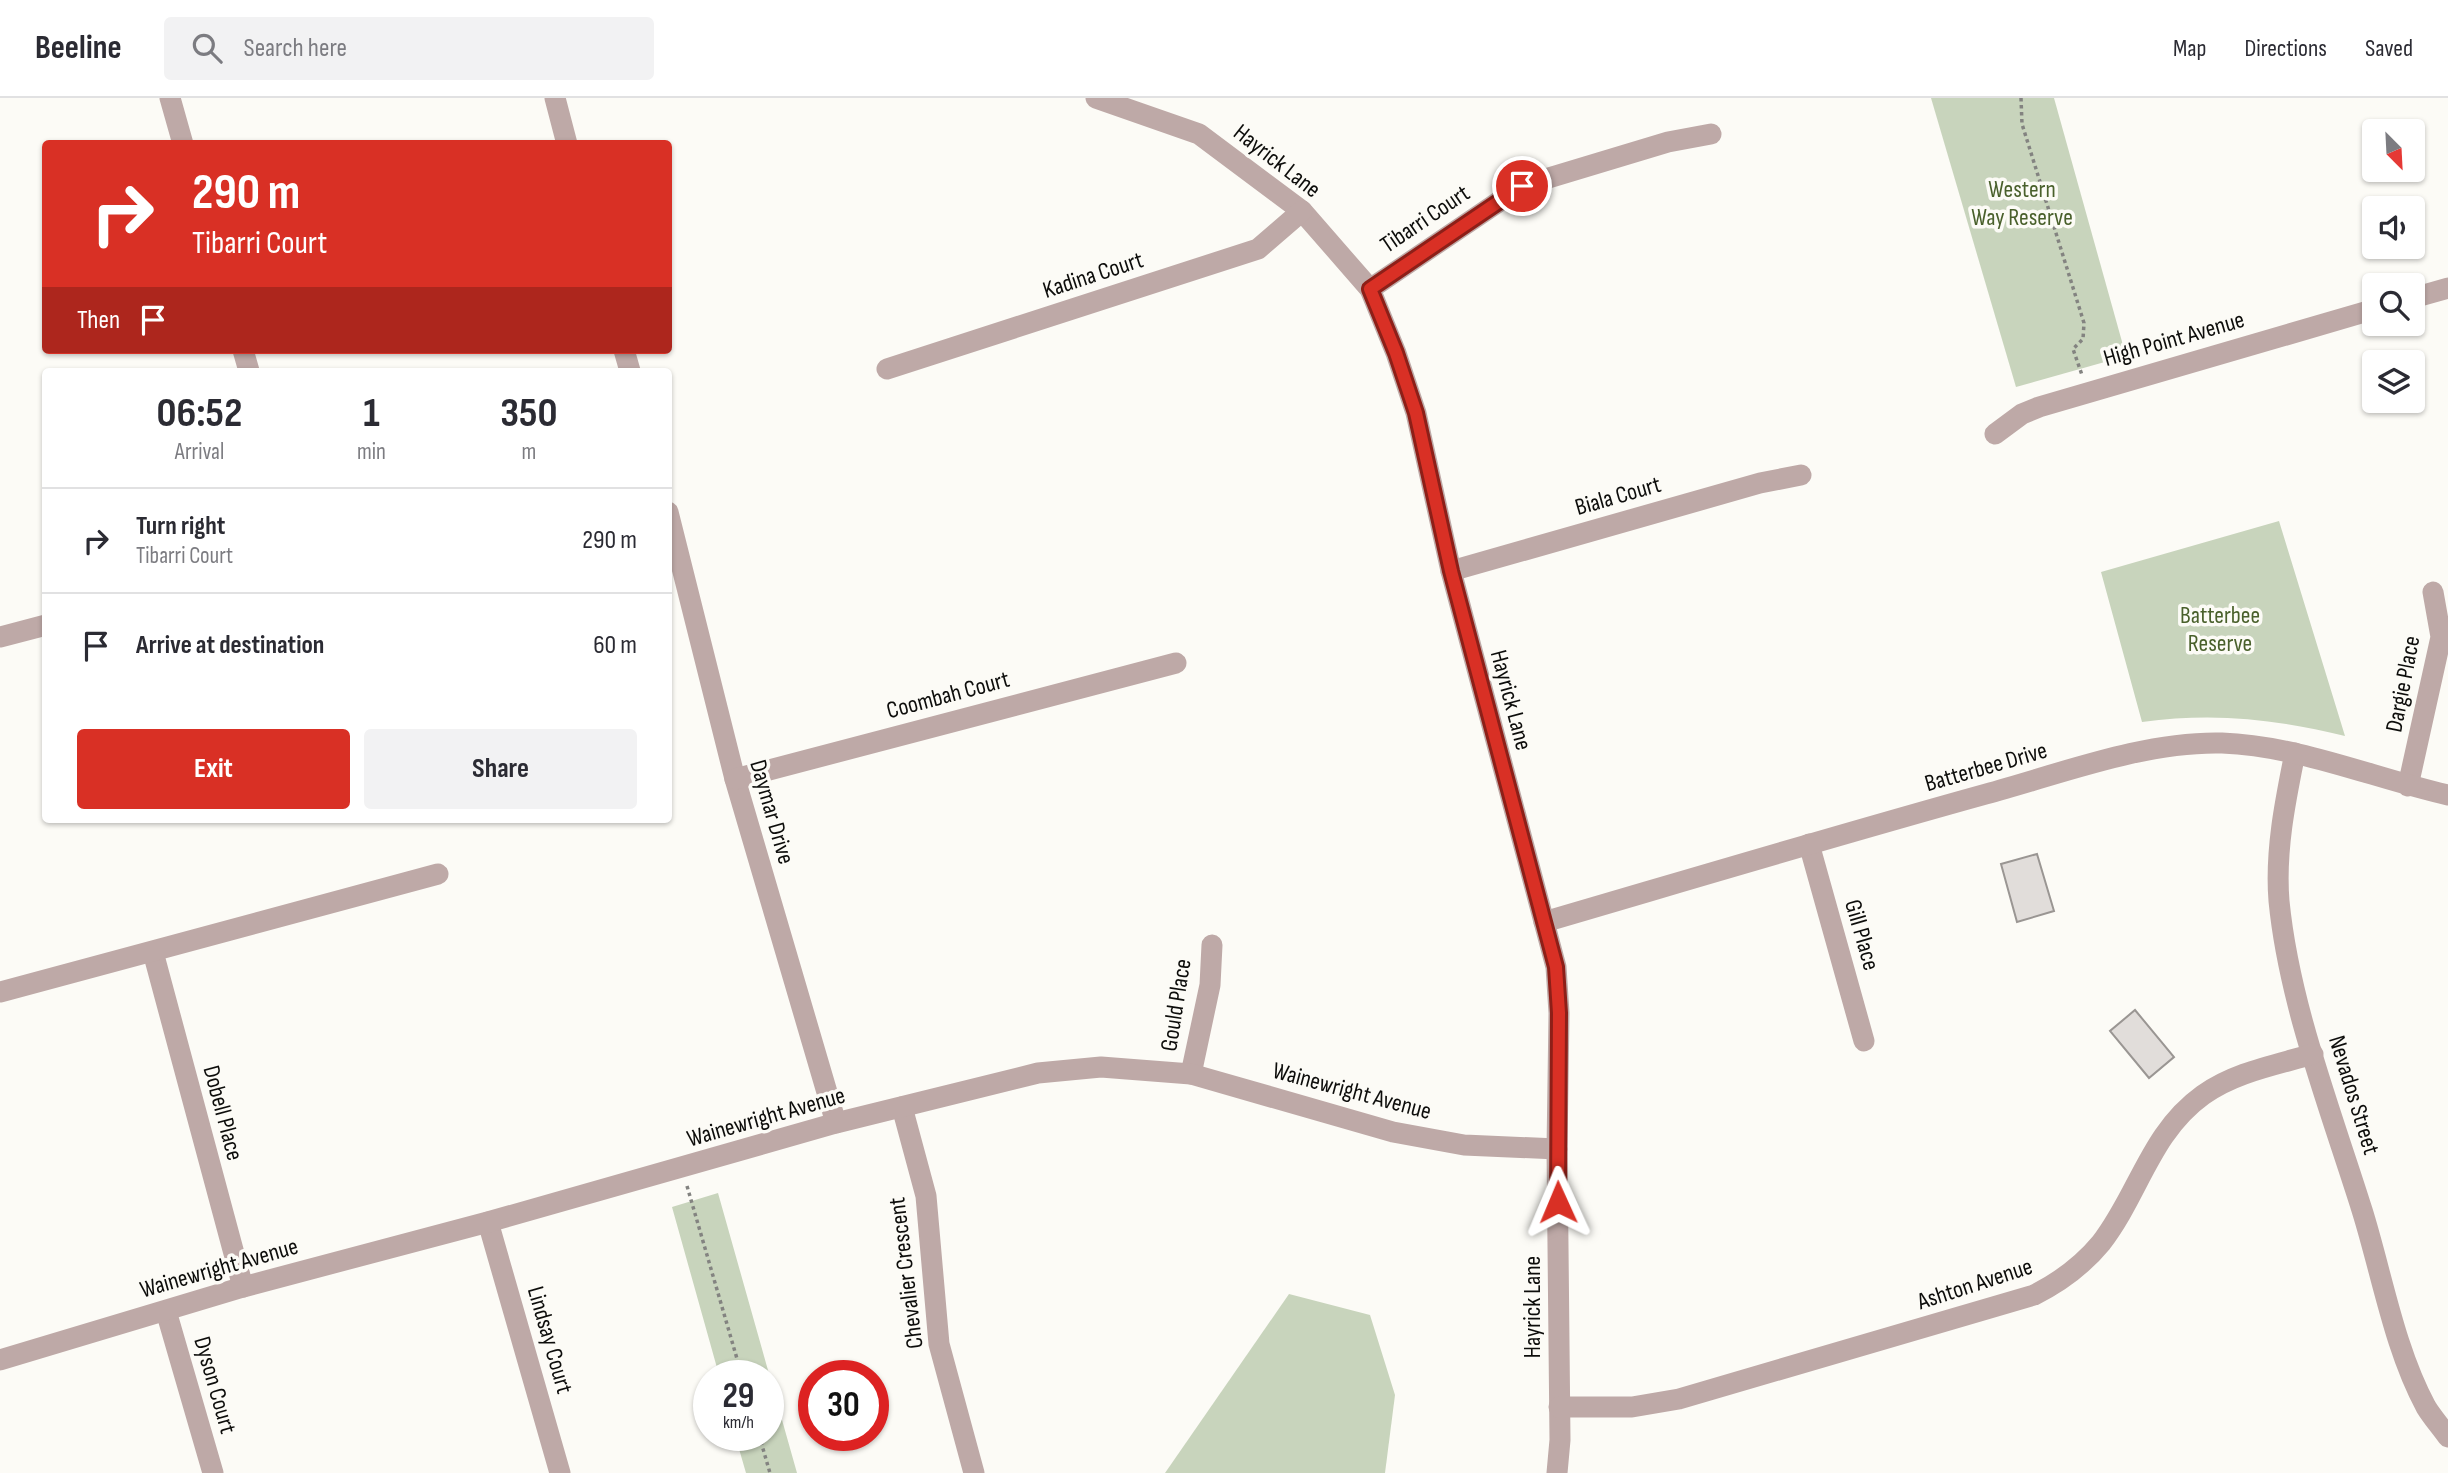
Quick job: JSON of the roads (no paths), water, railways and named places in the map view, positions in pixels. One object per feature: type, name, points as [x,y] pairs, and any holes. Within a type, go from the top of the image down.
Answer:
[{"type":"street","points":[[170,98],[182,140]]},
{"type":"street","points":[[555,98],[566,140]]},
{"type":"street","name":"Hayrick Lane","points":[[1096,98],[1199,134],[1302,211],[1370,289],[1396,353],[1416,413],[1451,571],[1556,967],[1559,1013],[1557,1473]]},
{"type":"street","name":"Tibarri Court","points":[[1370,289],[1522,186],[1668,142],[1711,134]]},
{"type":"street","name":"Kadina Court","points":[[887,369],[1258,249],[1302,211]]},
{"type":"street","points":[[2425,295],[2448,288]]},
{"type":"street","name":"High Point Avenue","points":[[1996,435],[2022,414],[2087,392],[2362,313]]},
{"type":"street","name":"Biala Court","points":[[1451,571],[1760,483],[1801,475]]},
{"type":"street","name":"Daymar Drive","points":[[672,528],[734,779],[836,1123]]},
{"type":"street","name":"Dargie Place","points":[[2408,786],[2441,637],[2432,592]]},
{"type":"street","points":[[0,637],[42,626]]},
{"type":"street","name":"Coombah Court","points":[[734,779],[1176,663]]},
{"type":"street","name":"Batterbee Drive","points":[[1544,922],[1809,844],[2133,754],[2180,744],[2222,743],[2266,747],[2341,764],[2408,786],[2448,795]]},
{"type":"street","name":"Nevados Street","points":[[2295,754],[2281,832],[2279,898],[2290,970],[2401,1348],[2427,1407],[2448,1437]]},
{"type":"street","name":"Gill Place","points":[[1809,844],[1864,1041]]},
{"type":"street","points":[[0,992],[438,874]]},
{"type":"street","name":"Gould Place","points":[[1191,1074],[1210,985],[1212,945]]},
{"type":"street","name":"Dobell Place","points":[[153,952],[243,1287]]},
{"type":"street","name":"Ashton Avenue","points":[[1559,1407],[1632,1407],[1679,1399],[2034,1296],[2083,1263],[2101,1242],[2158,1143],[2171,1123],[2185,1109],[2228,1080],[2313,1054]]},
{"type":"street","name":"Wainewright Avenue","points":[[0,1360],[243,1287],[488,1222],[836,1123],[1038,1073],[1101,1067],[1191,1074],[1393,1132],[1464,1145],[1557,1149]]},
{"type":"street","name":"Chevalier Crescent","points":[[902,1107],[926,1195],[939,1344],[974,1473]]},
{"type":"street","name":"Lindsay Court","points":[[488,1222],[560,1473]]},
{"type":"street","name":"Dyson Court","points":[[166,1311],[214,1473]]},
{"type":"park label","name":"Western Way Reserve","points":[[2022,203]]},
{"type":"park label","name":"Batterbee Reserve","points":[[2220,629]]}]
